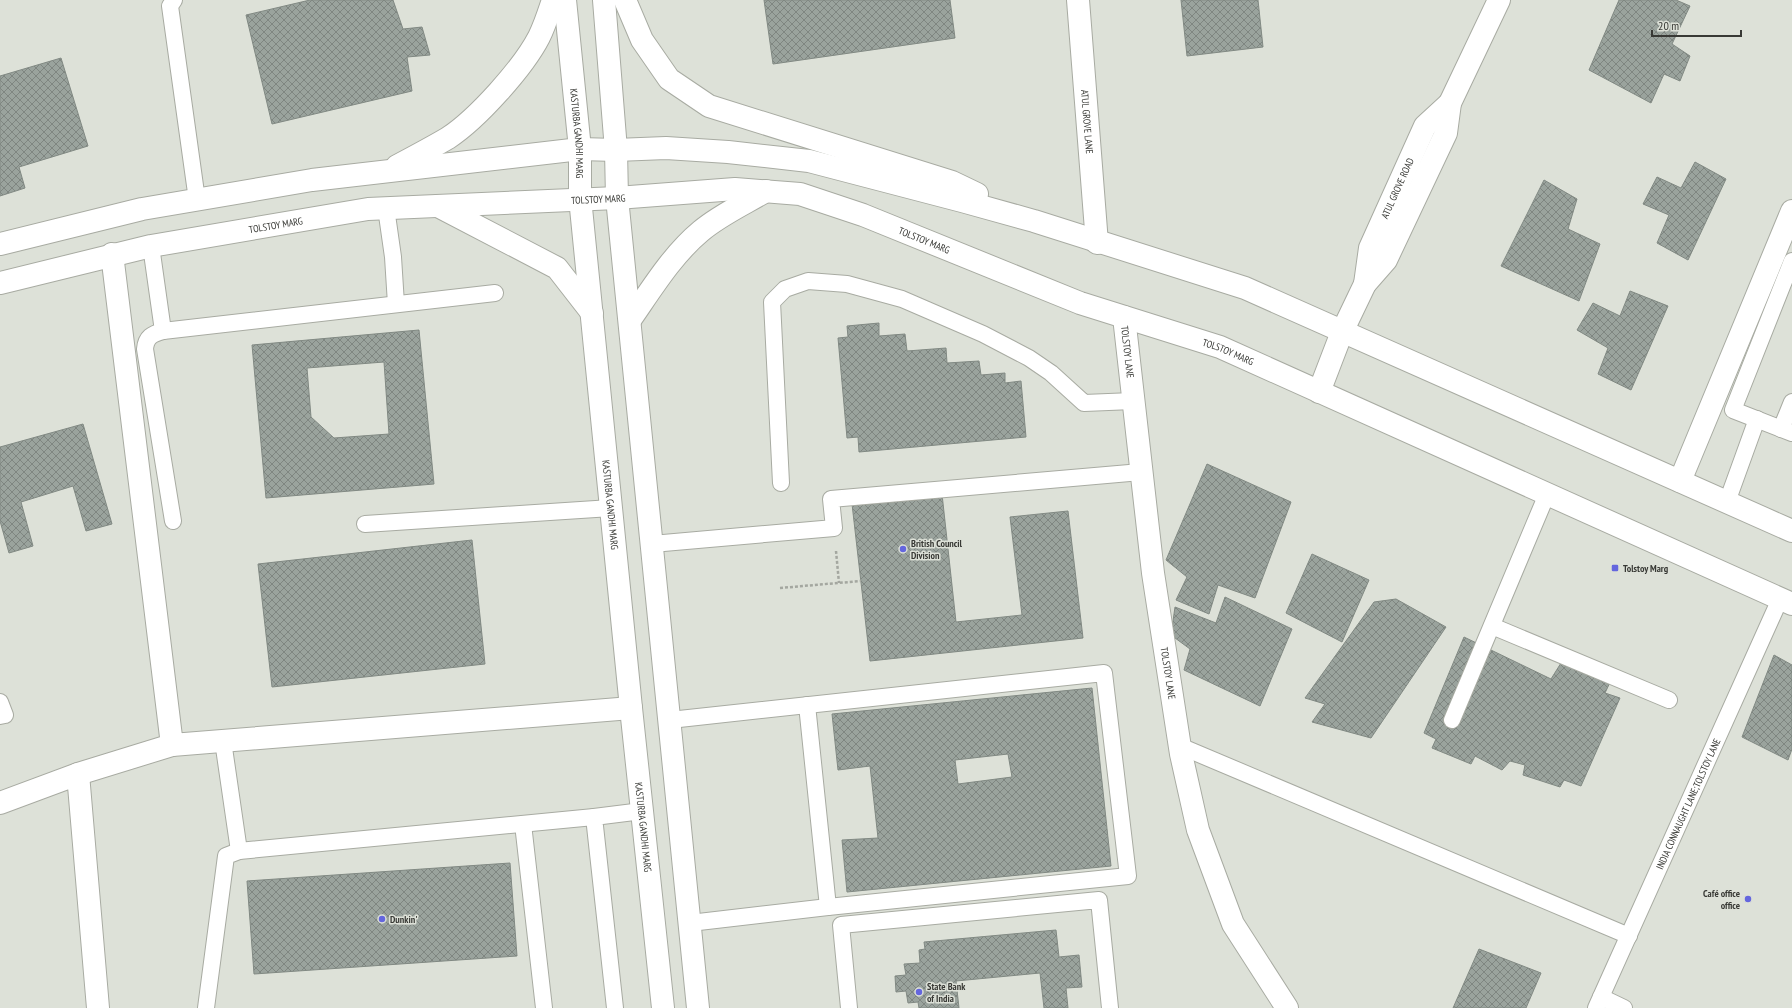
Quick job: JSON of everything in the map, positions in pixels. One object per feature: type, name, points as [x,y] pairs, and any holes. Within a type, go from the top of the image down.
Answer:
[{"type":"main road","points":[[387,171],[448,137],[473,118],[521,65],[539,37],[553,0]]},
{"type":"main road","name":"KASTURBA GANDHI MARG","points":[[565,0],[580,149],[580,198],[631,708],[663,1008]]},
{"type":"main road","points":[[604,0],[616,150],[618,198],[698,1008]]},
{"type":"main road","points":[[625,0],[642,40],[669,79],[709,106],[952,182],[1034,222]]},
{"type":"main road","name":"ATUL GROVE LANE","points":[[1078,0],[1097,243]]},
{"type":"main road","name":"ATUL GROVE ROAD","points":[[1319,392],[1342,332],[1365,284],[1386,260],[1446,133],[1450,104],[1499,0]]},
{"type":"main road","points":[[0,244],[142,209],[312,180],[580,149],[682,149],[728,152],[809,161],[962,201],[1245,288],[1792,531]]},
{"type":"main road","name":"TOLSTOY MARG","points":[[0,283],[112,254],[151,246],[368,209],[580,198],[618,198],[735,189],[800,194],[863,215],[1080,304],[1220,347],[1786,601]]},
{"type":"main road","points":[[630,320],[684,247],[701,231],[723,216],[766,191]]},
{"type":"main road","points":[[437,206],[557,268],[592,313]]},
{"type":"main road","points":[[1680,481],[1792,211]]},
{"type":"main road","points":[[112,254],[172,745]]},
{"type":"main road","name":"TOLSTOY LANE","points":[[1124,317],[1153,574],[1180,746],[1198,830],[1233,924],[1287,1008]]},
{"type":"main road","points":[[0,803],[78,774],[172,745],[631,708]]},
{"type":"main road","points":[[78,774],[98,1008]]},
{"type":"lane","points":[[174,0],[170,6],[196,200]]},
{"type":"lane","points":[[386,208],[393,257],[396,304]]},
{"type":"lane","points":[[151,246],[163,331]]},
{"type":"lane","points":[[1792,261],[1733,410],[1787,431],[1792,402]]},
{"type":"lane","points":[[781,482],[772,302],[785,289],[808,281],[847,284],[908,302],[983,334],[1030,358],[1051,373],[1084,403],[1133,401]]},
{"type":"lane","points":[[173,521],[145,349],[146,341],[152,334],[163,331],[495,294]]},
{"type":"lane","points":[[1727,502],[1757,419]]},
{"type":"lane","points":[[652,544],[834,528],[831,499],[1141,472]]},
{"type":"lane","points":[[1452,720],[1547,494]]},
{"type":"lane","points":[[365,524],[611,508]]},
{"type":"lane","name":"INDIA CONNAUGHT LANE;TOLSTOY LANE","points":[[1599,1003],[1786,601]]},
{"type":"lane","points":[[1492,626],[1669,700]]},
{"type":"lane","points":[[670,720],[1104,673],[1128,876],[690,923]]},
{"type":"lane","points":[[0,702],[5,715],[0,716]]},
{"type":"lane","points":[[807,705],[828,907]]},
{"type":"lane","points":[[223,742],[239,851]]},
{"type":"lane","points":[[1180,746],[1629,936]]},
{"type":"lane","points":[[206,1008],[226,856],[239,851],[524,824],[642,811]]},
{"type":"lane","points":[[594,817],[615,1008]]},
{"type":"lane","points":[[524,824],[544,1008]]},
{"type":"lane","points":[[849,1008],[841,925],[1099,900],[1110,1008]]},
{"type":"lane","points":[[1599,1003],[1624,1008]]},
{"type":"path","points":[[834,528],[839,583]]},
{"type":"path","points":[[780,588],[861,581]]},
{"type":"building","points":[[310,0],[393,0],[403,29],[422,27],[430,55],[407,57],[412,91],[272,124],[246,15]]},
{"type":"building","points":[[764,0],[950,0],[955,38],[773,64]]},
{"type":"building","points":[[1181,0],[1258,0],[1263,47],[1187,56]]},
{"type":"building","points":[[1619,0],[1676,0],[1690,6],[1672,44],[1690,56],[1680,81],[1664,74],[1651,103],[1589,70]]},
{"type":"building","points":[[61,58],[88,146],[19,167],[25,188],[0,196],[0,76]]},
{"type":"building","points":[[1695,162],[1726,179],[1688,260],[1657,243],[1669,215],[1643,204],[1657,177],[1681,188]]},
{"type":"building","points":[[1544,180],[1577,199],[1568,229],[1600,244],[1579,301],[1501,266]]},
{"type":"building","points":[[1630,291],[1668,306],[1631,390],[1598,374],[1608,348],[1577,330],[1593,303],[1620,316]]},
{"type":"building","points":[[879,323],[879,336],[905,334],[907,351],[946,348],[947,363],[979,361],[981,375],[1005,373],[1005,383],[1021,381],[1026,437],[859,452],[858,437],[847,438],[838,338],[848,337],[847,326]]},
{"type":"building","points":[[419,330],[434,484],[266,498],[252,345]],"holes":[[[384,362],[389,434],[334,438],[311,417],[307,368]]]},
{"type":"building","points":[[83,424],[112,524],[86,531],[73,486],[21,502],[33,546],[9,553],[0,521],[0,447]]},
{"type":"building","points":[[1207,464],[1291,502],[1255,598],[1218,585],[1209,614],[1176,600],[1187,577],[1166,560]]},
{"type":"building","name":"British Council Division","points":[[942,494],[956,622],[1022,615],[1010,517],[1068,511],[1083,638],[870,661],[852,504]]},
{"type":"building","points":[[472,540],[485,664],[272,687],[258,564]]},
{"type":"building","points":[[1312,554],[1369,580],[1342,642],[1286,613]]},
{"type":"building","points":[[1225,597],[1292,629],[1260,706],[1184,670],[1190,649],[1171,635],[1175,607],[1216,623]]},
{"type":"building","points":[[1396,599],[1446,627],[1371,738],[1312,722],[1325,704],[1305,698],[1374,602]]},
{"type":"building","points":[[1464,637],[1551,679],[1561,663],[1613,676],[1605,693],[1620,698],[1581,786],[1564,780],[1560,787],[1523,775],[1525,765],[1510,761],[1502,770],[1475,756],[1471,764],[1432,748],[1436,739],[1424,733]]},
{"type":"building","points":[[1774,655],[1792,665],[1792,749],[1788,760],[1742,737]]},
{"type":"building","points":[[1092,688],[1111,866],[847,892],[842,840],[878,838],[870,766],[838,770],[832,714]],"holes":[[[1008,754],[1012,777],[958,784],[955,760]]]},
{"type":"building","name":"Dunkin'","points":[[510,863],[517,956],[254,974],[247,881]]},
{"type":"building","points":[[1056,930],[1059,957],[1079,955],[1082,987],[1066,988],[1068,1008],[1044,1008],[1040,973],[956,981],[959,1008],[919,1008],[918,1002],[908,1003],[906,991],[896,992],[895,976],[906,975],[904,964],[920,963],[919,950],[925,949],[924,942]]},
{"type":"building","points":[[1479,949],[1541,973],[1526,1008],[1453,1008]]},
{"type":"place","name":"British Council Division","points":[[903,549]]},
{"type":"place","name":"Tolstoy Marg","points":[[1615,568]]},
{"type":"place","name":"Café office office","points":[[1748,899]]},
{"type":"place","name":"Dunkin'","points":[[382,919]]},
{"type":"place","name":"State Bank of India","points":[[919,992]]}]
